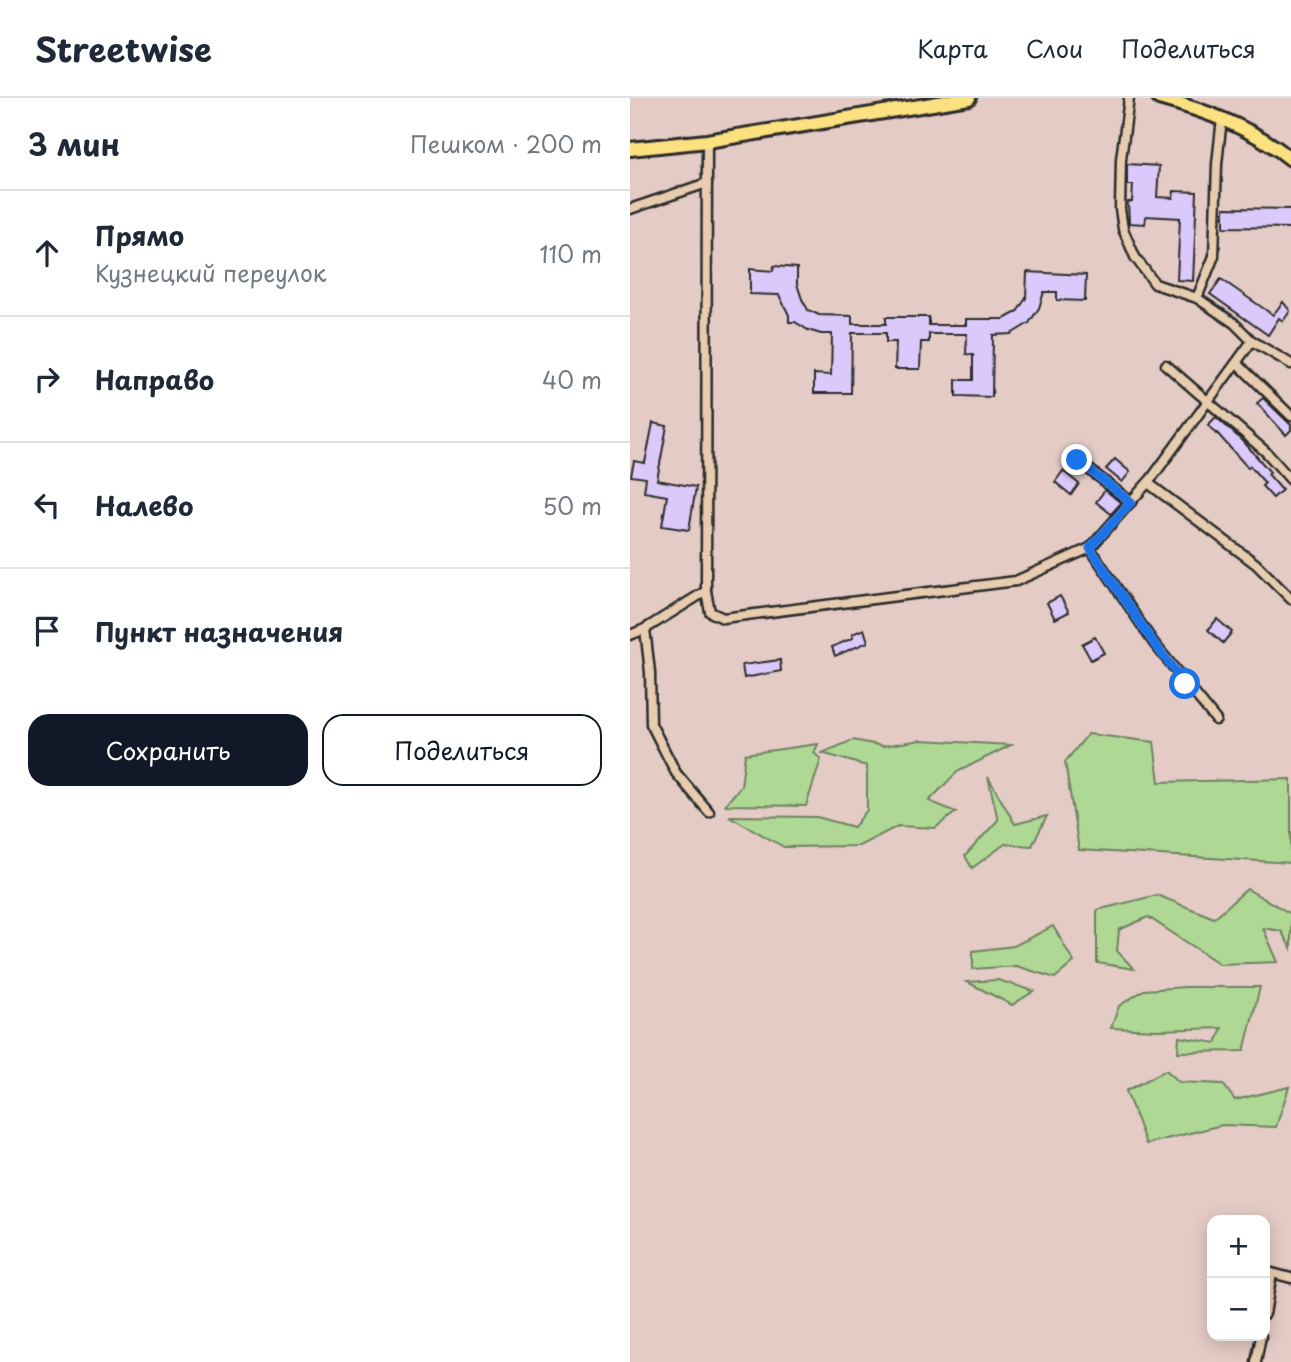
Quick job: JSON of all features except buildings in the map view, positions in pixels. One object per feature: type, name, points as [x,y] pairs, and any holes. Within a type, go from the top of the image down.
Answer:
[{"type":"main road","points":[[630,149],[707,141],[969,98]]},
{"type":"main road","points":[[1159,98],[1222,118],[1274,146],[1291,159]]},
{"type":"street","points":[[1129,98],[1121,159],[1120,209],[1123,229],[1135,257],[1155,284],[1197,298],[1234,323],[1252,341],[1291,364]]},
{"type":"street","points":[[1197,298],[1214,256],[1217,164],[1222,118]]},
{"type":"street","points":[[707,141],[706,591],[710,612],[723,618],[1016,581],[1090,548],[1148,483],[1238,364],[1252,341]]},
{"type":"street","points":[[630,209],[707,183]]},
{"type":"street","points":[[1238,364],[1291,416]]},
{"type":"street","points":[[1166,365],[1266,452],[1291,480]]},
{"type":"street","points":[[1077,460],[1131,502]]},
{"type":"street","points":[[1148,483],[1256,564],[1291,599]]},
{"type":"street","points":[[1090,548],[1153,642],[1216,720]]},
{"type":"street","points":[[630,635],[645,629],[706,591]]},
{"type":"street","points":[[645,629],[650,672],[651,724],[676,773],[709,812]]},
{"type":"street","points":[[1270,1285],[1272,1273],[1291,1278]]},
{"type":"street","points":[[1256,1362],[1260,1341]]},
{"type":"green space","points":[[1088,734],[1154,742],[1159,782],[1291,779],[1291,863],[1079,850],[1065,762]]},
{"type":"green space","points":[[853,740],[883,746],[921,740],[1011,745],[957,772],[929,801],[956,812],[935,828],[898,826],[859,846],[784,847],[729,816],[817,817],[854,827],[867,810],[867,766],[822,753]]},
{"type":"green space","points":[[818,744],[814,753],[821,759],[806,806],[725,805],[741,786],[745,754]]},
{"type":"green space","points":[[988,777],[1015,824],[1047,816],[1032,846],[1005,844],[972,868],[965,856],[998,820]]},
{"type":"green space","points":[[1247,889],[1291,914],[1291,948],[1281,931],[1263,928],[1278,962],[1220,964],[1148,917],[1119,930],[1117,951],[1134,969],[1097,963],[1097,910],[1157,895],[1214,918]]},
{"type":"green space","points":[[1053,926],[1074,962],[1055,978],[1016,966],[973,969],[973,951],[1014,946]]},
{"type":"green space","points":[[998,980],[1034,991],[1012,1005],[967,982]]},
{"type":"green space","points":[[1260,987],[1244,1051],[1178,1052],[1179,1037],[1216,1043],[1222,1028],[1111,1028],[1119,1006],[1144,990]]},
{"type":"green space","points":[[1166,1070],[1179,1082],[1223,1084],[1235,1100],[1289,1087],[1276,1127],[1222,1125],[1146,1144],[1126,1091]]},
{"type":"route","points":[[1077,460],[1131,502],[1090,548],[1153,642],[1185,684]]}]
